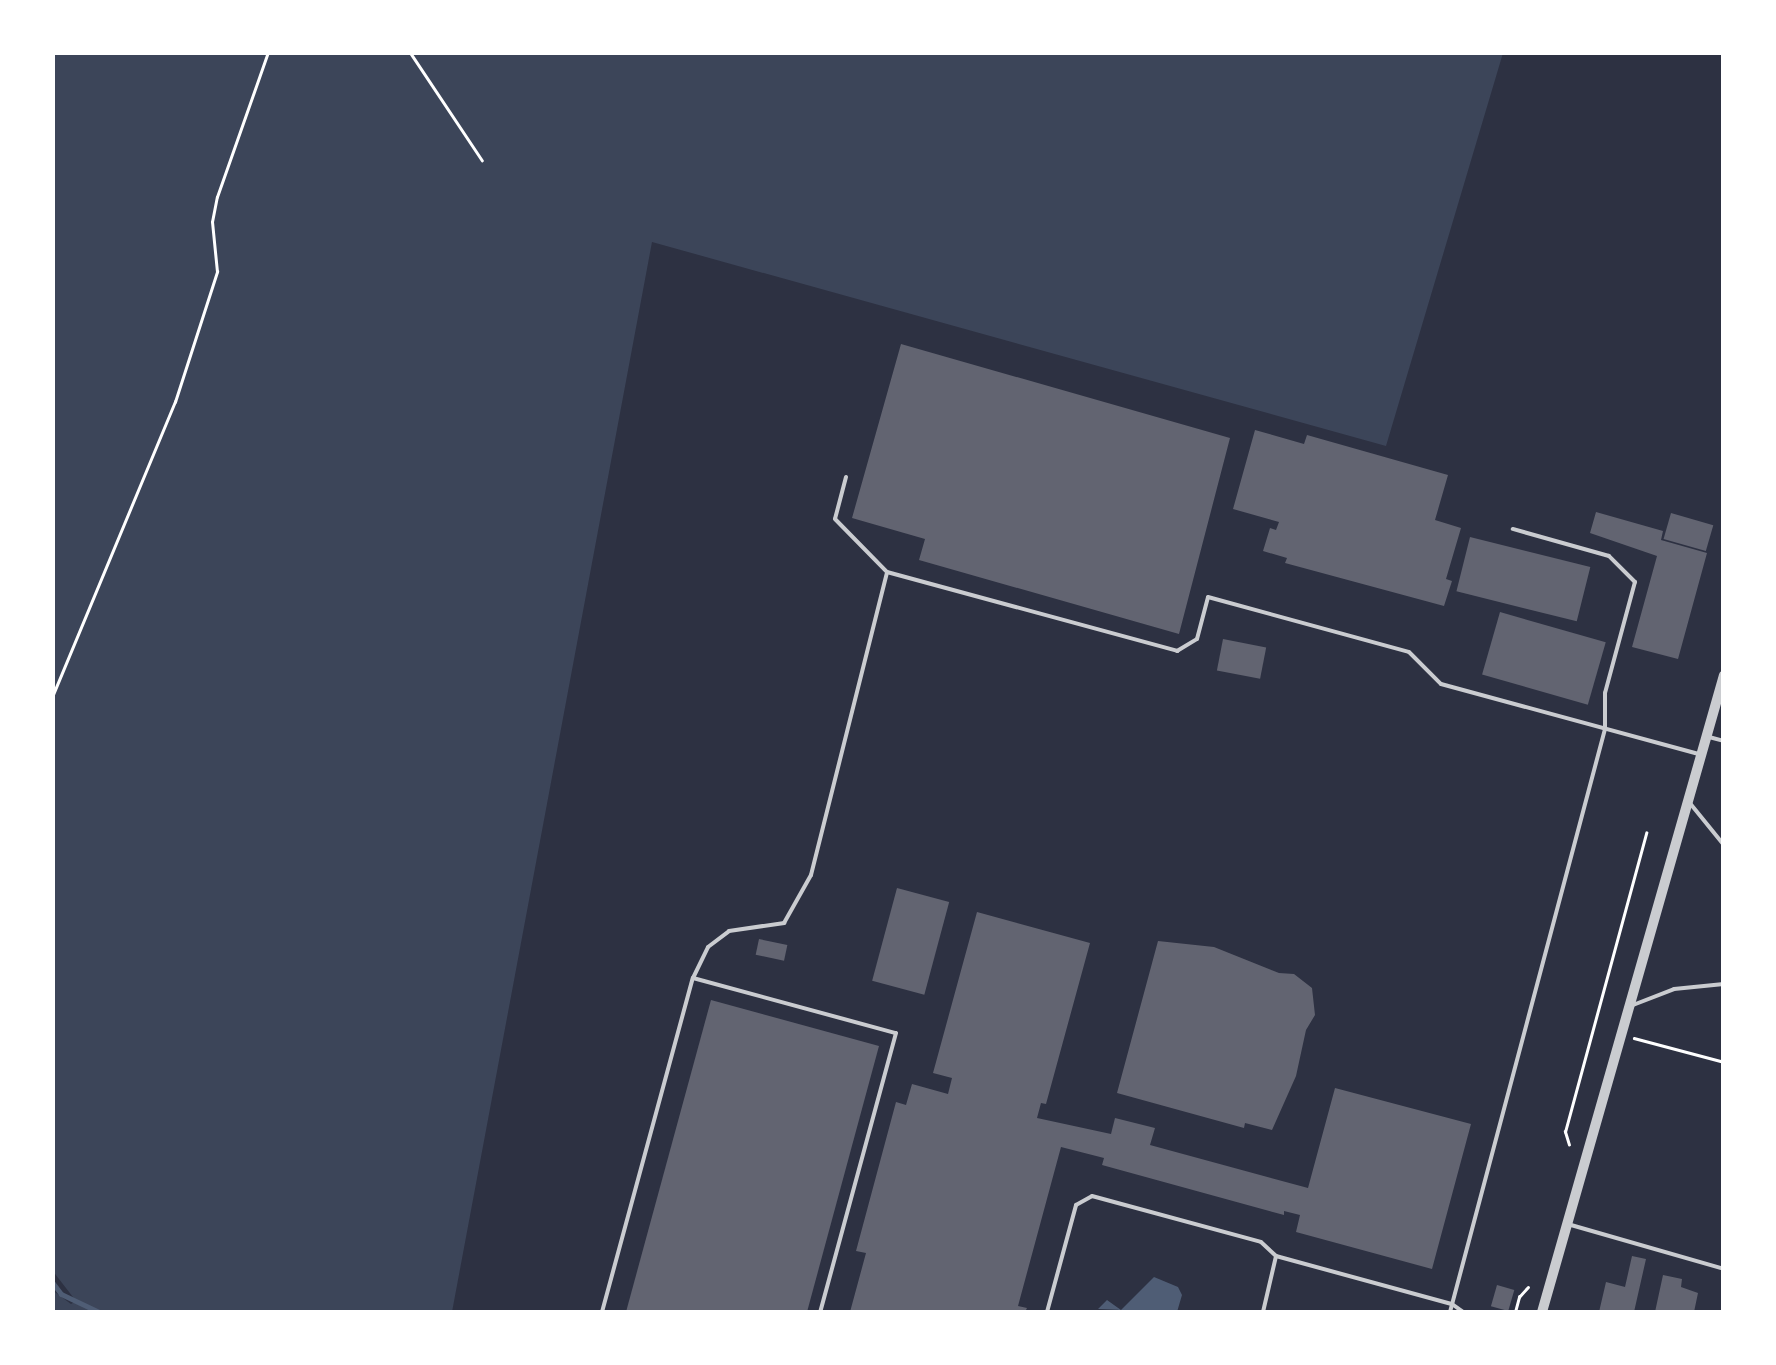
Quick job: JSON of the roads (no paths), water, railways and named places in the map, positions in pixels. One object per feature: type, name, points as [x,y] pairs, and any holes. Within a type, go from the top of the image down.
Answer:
[{"type":"street","points":[[1542,1312],[1724,675]]},
{"type":"lane","points":[[846,476],[834,518],[887,572],[1176,650],[1197,639],[1208,598],[1409,652],[1440,684],[1700,755]]},
{"type":"lane","points":[[1450,1312],[1605,729],[1605,693],[1635,582],[1609,556],[1512,529]]},
{"type":"lane","points":[[602,1312],[693,978],[708,947],[729,931],[784,923],[811,875],[887,572]]},
{"type":"lane","points":[[1706,736],[1724,742]]},
{"type":"lane","points":[[1688,800],[1724,846]]},
{"type":"lane","points":[[693,978],[896,1033],[820,1312]]},
{"type":"lane","points":[[1629,1007],[1674,989],[1724,984]]},
{"type":"lane","points":[[1046,1312],[1076,1205],[1092,1196],[1261,1242],[1276,1256],[1452,1304],[1463,1312]]},
{"type":"lane","points":[[1567,1224],[1724,1270]]},
{"type":"lane","points":[[1263,1312],[1276,1256]]},
{"type":"waterway","points":[[52,1282],[61,1294],[99,1312]]}]
